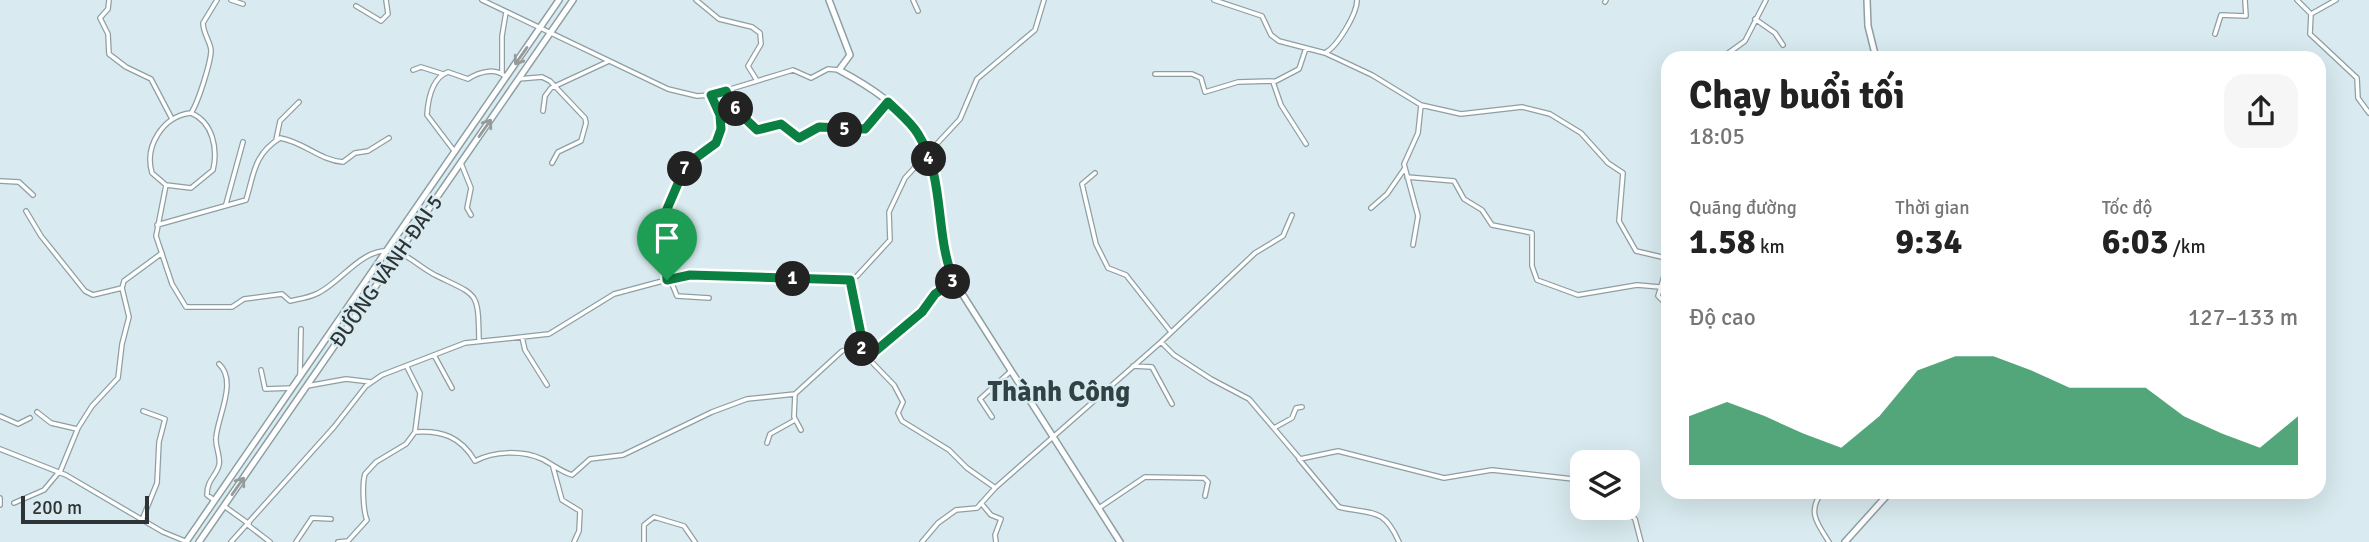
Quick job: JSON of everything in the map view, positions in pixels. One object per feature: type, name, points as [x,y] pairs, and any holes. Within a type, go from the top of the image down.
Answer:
[{"type":"main road","name":"ĐƯỜNG VÀNH ĐAI 5","points":[[292,388],[455,152],[504,75],[559,0]]},
{"type":"main road","name":"ĐƯỜNG VÀNH ĐAI 5","points":[[199,542],[573,0]]},
{"type":"main road","points":[[829,0],[850,55],[839,70],[871,87],[918,132],[934,172],[944,242],[954,281],[1013,369],[1120,542]]},
{"type":"main road","points":[[1867,0],[1868,26],[1874,51]]},
{"type":"main road","points":[[186,542],[292,388]]},
{"type":"main road","points":[[1845,542],[1884,499]]},
{"type":"street","points":[[109,0],[108,9],[100,18],[108,34],[109,54],[126,67],[151,79],[172,118]]},
{"type":"street","points":[[191,113],[208,127],[215,150],[213,170],[191,188],[166,186],[152,173],[150,150],[157,135],[172,118],[191,113],[203,90],[203,75],[211,53],[203,23],[217,0]]},
{"type":"street","points":[[231,0],[243,4]]},
{"type":"street","points":[[356,6],[381,21],[388,14],[386,0]]},
{"type":"street","points":[[482,0],[607,62],[668,89],[697,96],[711,95],[756,79],[793,71],[811,78],[828,69],[839,70]]},
{"type":"street","points":[[696,0],[719,19],[752,27],[760,33],[761,44],[748,66],[756,79]]},
{"type":"street","points":[[913,0],[918,10]]},
{"type":"street","points":[[231,542],[371,382],[434,355],[480,339],[549,334],[609,296],[690,275],[850,280],[886,246],[891,235],[890,207],[905,178],[960,119],[977,79],[1035,30],[1044,0]]},
{"type":"street","points":[[1214,0],[1262,16],[1274,38],[1325,54],[1372,75],[1421,105],[1461,114],[1533,108],[1550,114],[1581,133],[1608,163],[1623,173],[1619,221],[1638,253],[1661,257]]},
{"type":"street","points":[[1325,54],[1334,48],[1354,16],[1357,0]]},
{"type":"street","points":[[1731,51],[1745,41],[1766,0]]},
{"type":"street","points":[[2215,34],[2221,15],[2246,16],[2245,0]]},
{"type":"street","points":[[2297,0],[2311,14],[2310,34],[2357,78],[2358,98],[2369,113]]},
{"type":"street","points":[[2311,14],[2336,0]]},
{"type":"street","points":[[413,70],[421,67],[468,79],[478,72],[504,75],[502,36],[506,12]]},
{"type":"street","points":[[1755,19],[1775,33],[1783,45]]},
{"type":"street","points":[[1155,74],[1194,75],[1201,78],[1205,92],[1235,83],[1273,82],[1299,69],[1306,48]]},
{"type":"street","points":[[543,111],[545,96],[556,86],[607,62]]},
{"type":"street","points":[[443,74],[429,95],[427,115],[455,152]]},
{"type":"street","points":[[518,79],[542,77],[556,86],[575,105],[586,123],[580,141],[558,152],[552,163]]},
{"type":"street","points":[[1273,82],[1281,106],[1306,144]]},
{"type":"street","points":[[726,91],[735,109],[757,130],[781,124],[799,138],[819,127],[843,130],[868,128],[888,102]]},
{"type":"street","points":[[709,298],[677,296],[668,280],[664,220],[686,165],[716,143],[721,129],[720,115],[711,95]]},
{"type":"street","points":[[157,225],[246,200],[250,176],[257,162],[276,140],[280,121],[299,102]]},
{"type":"street","points":[[1413,245],[1418,216],[1404,160],[1418,133],[1421,105]]},
{"type":"street","points":[[276,140],[296,143],[324,159],[343,162],[355,153],[368,150],[389,138]]},
{"type":"street","points":[[226,204],[243,142]]},
{"type":"street","points":[[461,163],[471,188],[467,208],[471,215]]},
{"type":"street","points":[[1371,208],[1387,194],[1405,168]]},
{"type":"street","points":[[1095,173],[1082,184],[1096,244],[1108,268],[1126,275],[1171,332]]},
{"type":"street","points":[[1407,177],[1454,181],[1464,199],[1485,212],[1492,225],[1532,233],[1532,266],[1537,280],[1545,284],[1578,295],[1637,285],[1660,287]]},
{"type":"street","points":[[0,181],[19,182],[33,195]]},
{"type":"street","points":[[166,186],[156,236],[172,284],[184,305],[207,309],[232,307],[244,299],[267,294],[282,294],[290,301],[316,295],[359,262],[387,251],[398,253],[469,292],[477,303],[480,339]]},
{"type":"street","points":[[26,211],[41,236],[85,291],[93,295],[122,288]]},
{"type":"street","points":[[922,542],[938,523],[956,510],[975,509],[1255,253],[1287,232],[1292,215]]},
{"type":"street","points":[[14,503],[44,490],[59,472],[77,429],[92,406],[118,378],[122,344],[130,317],[122,288],[127,278],[162,253]]},
{"type":"street","points":[[850,280],[861,345],[866,359],[897,390],[903,402],[898,413],[902,421],[949,450],[967,468],[995,488]]},
{"type":"street","points":[[866,359],[922,312],[935,294],[954,281]]},
{"type":"street","points":[[1661,284],[1658,296],[1661,299]]},
{"type":"street","points":[[300,329],[300,376]]},
{"type":"street","points":[[522,337],[525,350],[547,385]]},
{"type":"street","points":[[1161,341],[1174,355],[1211,379],[1245,396],[1339,507],[1378,514],[1389,522],[1399,542]]},
{"type":"street","points":[[801,429],[795,420],[792,404],[795,394],[842,351],[861,345]]},
{"type":"street","points":[[434,355],[452,388]]},
{"type":"street","points":[[214,500],[207,495],[208,484],[219,467],[216,438],[226,399],[225,371],[219,364]]},
{"type":"street","points":[[1131,366],[1152,367],[1172,404]]},
{"type":"street","points":[[338,542],[348,541],[367,520],[363,509],[366,498],[363,478],[368,470],[406,444],[415,432],[420,393],[407,367]]},
{"type":"street","points":[[992,417],[981,399],[1013,369]]},
{"type":"street","points":[[261,370],[265,388],[292,388]]},
{"type":"street","points":[[307,386],[346,379],[371,382]]},
{"type":"street","points":[[415,432],[439,431],[467,448],[475,461],[490,455],[516,454],[540,458],[553,467],[576,474],[590,459],[623,455],[715,411],[751,398],[795,394]]},
{"type":"street","points":[[1274,428],[1292,418],[1296,408],[1302,407]]},
{"type":"street","points":[[142,520],[158,478],[159,442],[165,419],[143,411]]},
{"type":"street","points":[[37,412],[51,423],[77,429]]},
{"type":"street","points":[[0,416],[18,424],[30,418]]},
{"type":"street","points":[[767,443],[770,434],[795,420]]},
{"type":"street","points":[[0,449],[59,472],[186,542]]},
{"type":"street","points":[[1298,457],[1306,459],[1338,451],[1444,478],[1492,470],[1570,479]]},
{"type":"street","points":[[553,467],[562,500],[580,511],[579,531],[575,542]]},
{"type":"street","points":[[1099,508],[1145,477],[1204,478],[1208,482],[1205,496]]},
{"type":"street","points":[[0,498],[0,505]]},
{"type":"street","points":[[1818,499],[1813,515],[1829,542]]},
{"type":"street","points":[[981,503],[990,515],[1001,519],[995,535],[996,542]]},
{"type":"street","points":[[223,506],[270,542]]},
{"type":"street","points":[[296,542],[312,517],[331,519]]},
{"type":"street","points":[[644,542],[644,525],[654,517],[684,526],[695,542]]},
{"type":"street","points":[[1634,520],[1641,542]]},
{"type":"district","name":"Thành Công","points":[[1059,391]]},
{"type":"route","points":[[726,91],[735,109],[757,130],[781,124],[799,138],[819,127],[843,130],[868,128],[888,102],[919,135],[933,168],[948,265],[954,281],[935,294],[922,312],[866,359],[861,345],[850,280],[684,275],[667,280],[664,220],[667,209],[686,165],[716,143],[721,129],[720,115],[711,95],[726,91]]}]
